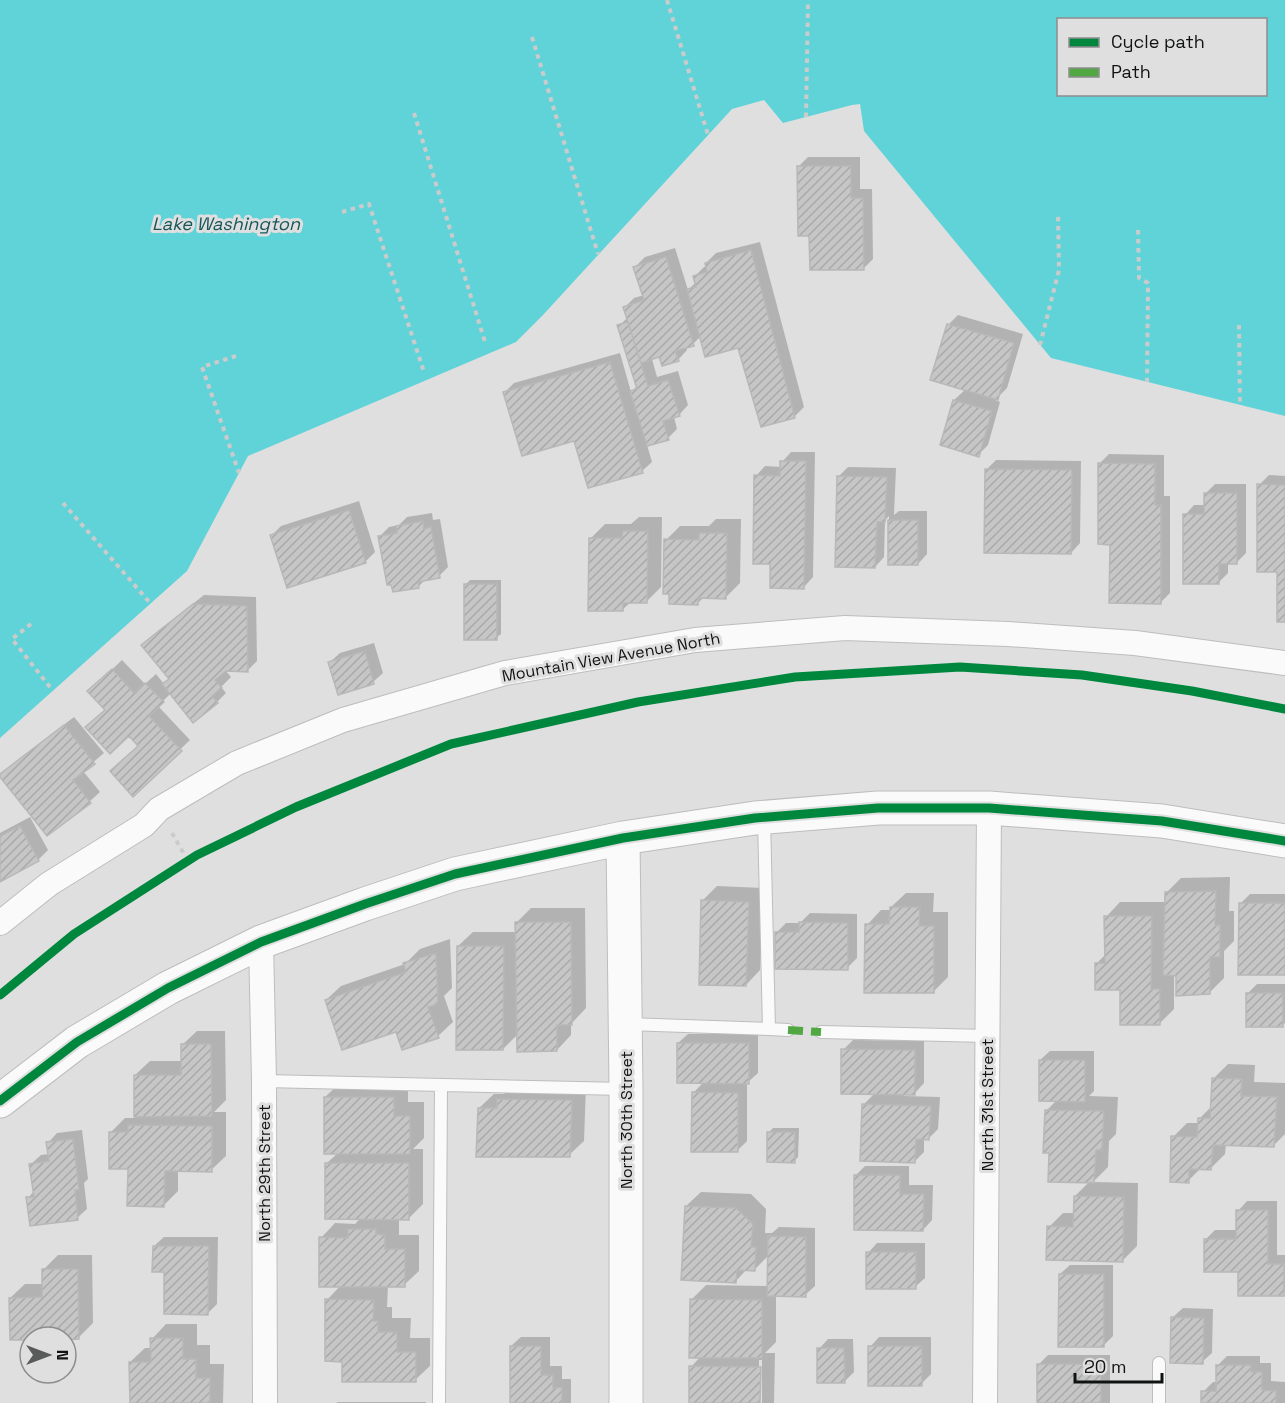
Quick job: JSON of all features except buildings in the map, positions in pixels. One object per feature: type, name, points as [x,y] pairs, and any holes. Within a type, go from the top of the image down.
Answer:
[{"type":"street","name":"Mountain View Avenue North","points":[[0,923],[49,884],[144,825],[159,809],[237,763],[343,720],[505,673],[695,640],[845,628],[1008,634],[1135,643],[1285,663]]},
{"type":"street","points":[[0,1101],[77,1042],[168,988],[261,942],[455,874],[623,838],[764,817],[878,807],[989,807],[1162,821],[1285,841]]},
{"type":"street","name":"North 31st Street","points":[[985,1403],[989,807]]},
{"type":"street","name":"North 30th Street","points":[[623,838],[627,1089],[627,1403]]},
{"type":"street","name":"North 29th Street","points":[[261,942],[265,1403]]},
{"type":"lane","points":[[764,817],[768,1029]]},
{"type":"lane","points":[[626,1024],[788,1030]]},
{"type":"lane","points":[[821,1032],[987,1036]]},
{"type":"lane","points":[[264,1082],[627,1089]]},
{"type":"lane","points":[[439,1403],[441,1085]]},
{"type":"lane","points":[[1159,1363],[1159,1403]]},
{"type":"path","points":[[667,0],[708,135]]},
{"type":"path","points":[[806,117],[808,0]]},
{"type":"path","points":[[532,37],[598,254]]},
{"type":"path","points":[[414,113],[485,342]]},
{"type":"path","points":[[342,212],[369,204],[424,372]]},
{"type":"path","points":[[1040,345],[1059,270],[1058,213]]},
{"type":"path","points":[[1138,230],[1139,278],[1148,283],[1147,382]]},
{"type":"path","points":[[1239,326],[1240,405]]},
{"type":"path","points":[[236,356],[202,367],[239,473]]},
{"type":"path","points":[[63,503],[151,604]]},
{"type":"path","points":[[31,624],[12,639],[53,691]]},
{"type":"path","points":[[178,867],[197,855]]},
{"type":"water","name":"Lake Washington","points":[[0,0],[1285,0],[1285,416],[1051,358],[864,131],[860,104],[783,123],[764,100],[732,109],[516,342],[248,456],[187,571],[0,738]]},
{"type":"marked path","points":[[788,1030],[821,1032]]},
{"type":"cycle path","points":[[0,995],[74,934],[197,855],[296,807],[451,744],[638,702],[795,677],[960,667],[1082,675],[1192,691],[1285,709]]},
{"type":"cycle path","points":[[0,1101],[77,1042],[168,988],[261,942],[455,874],[623,838],[755,818],[878,808],[989,808],[1162,821],[1285,841]]}]
